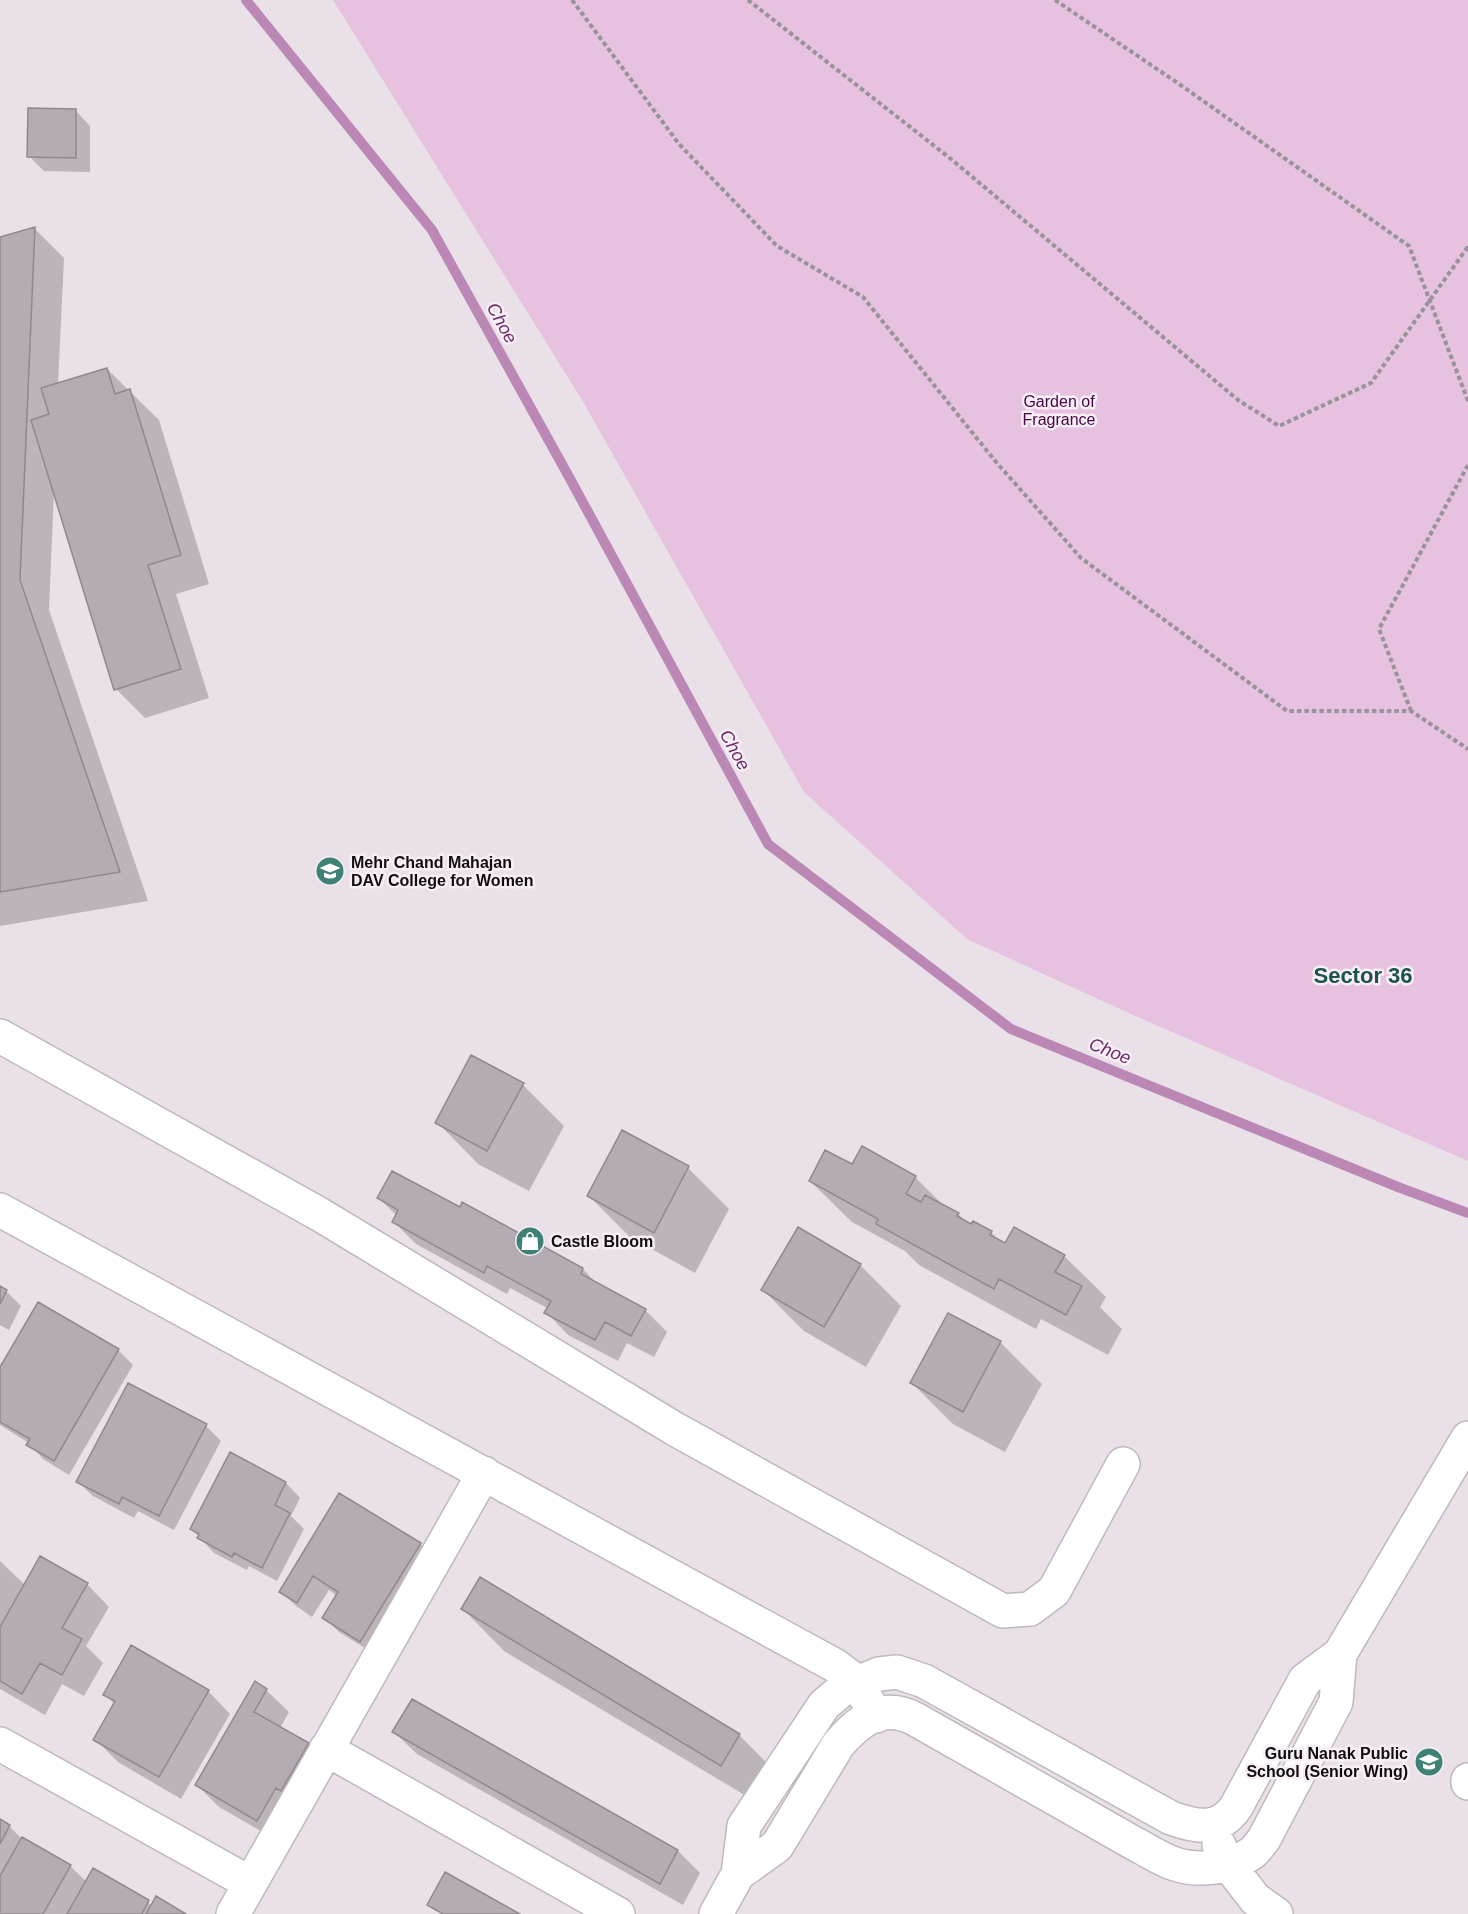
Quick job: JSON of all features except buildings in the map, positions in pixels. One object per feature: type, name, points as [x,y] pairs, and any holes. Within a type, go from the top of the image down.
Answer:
[{"type":"street","points":[[0,1036],[319,1214],[675,1429],[1004,1611],[1030,1610],[1054,1591],[1123,1464]]},
{"type":"street","points":[[0,1210],[836,1666],[857,1682],[876,1716]]},
{"type":"street","points":[[716,1914],[738,1874],[744,1826],[824,1705],[844,1688],[879,1674],[897,1672],[924,1681],[1171,1818],[1198,1827],[1220,1822],[1231,1815],[1236,1807],[1305,1680],[1340,1654],[1468,1438]]},
{"type":"street","points":[[233,1914],[484,1473]]},
{"type":"street","points":[[738,1874],[777,1846],[838,1745],[865,1720],[894,1711],[904,1714],[1175,1864],[1197,1868],[1220,1867],[1253,1853],[1264,1839],[1336,1702],[1340,1654]]},
{"type":"street","points":[[0,1744],[250,1883]]},
{"type":"street","points":[[326,1749],[618,1914]]},
{"type":"street","points":[[1209,1825],[1228,1864],[1255,1899],[1276,1914]]},
{"type":"path","points":[[572,0],[679,144],[777,246],[863,297],[996,462],[1081,558],[1287,711],[1411,711],[1468,749]]},
{"type":"path","points":[[748,0],[951,159],[1238,400],[1279,426],[1371,383],[1467,248],[1468,250]]},
{"type":"path","points":[[1055,0],[1182,86],[1409,246],[1468,401]]},
{"type":"path","points":[[1411,711],[1379,629],[1468,465]]},
{"type":"green space","name":"Garden of Fragrance","points":[[333,0],[1468,0],[1468,1161],[1133,1015],[967,939],[804,792],[582,400]]},
{"type":"waterway","name":"Choe","points":[[246,0],[432,230],[768,844],[1011,1029],[1398,1187],[1468,1213]]},
{"type":"place","name":"Mehr Chand Mahajan DAV College for Women","points":[[330,871]]},
{"type":"place","name":"Castle Bloom","points":[[530,1241]]},
{"type":"place","name":"Guru Nanak Public School (Senior Wing)","points":[[1429,1762]]},
{"type":"district","name":"Sector 36","points":[[1363,975]]}]
